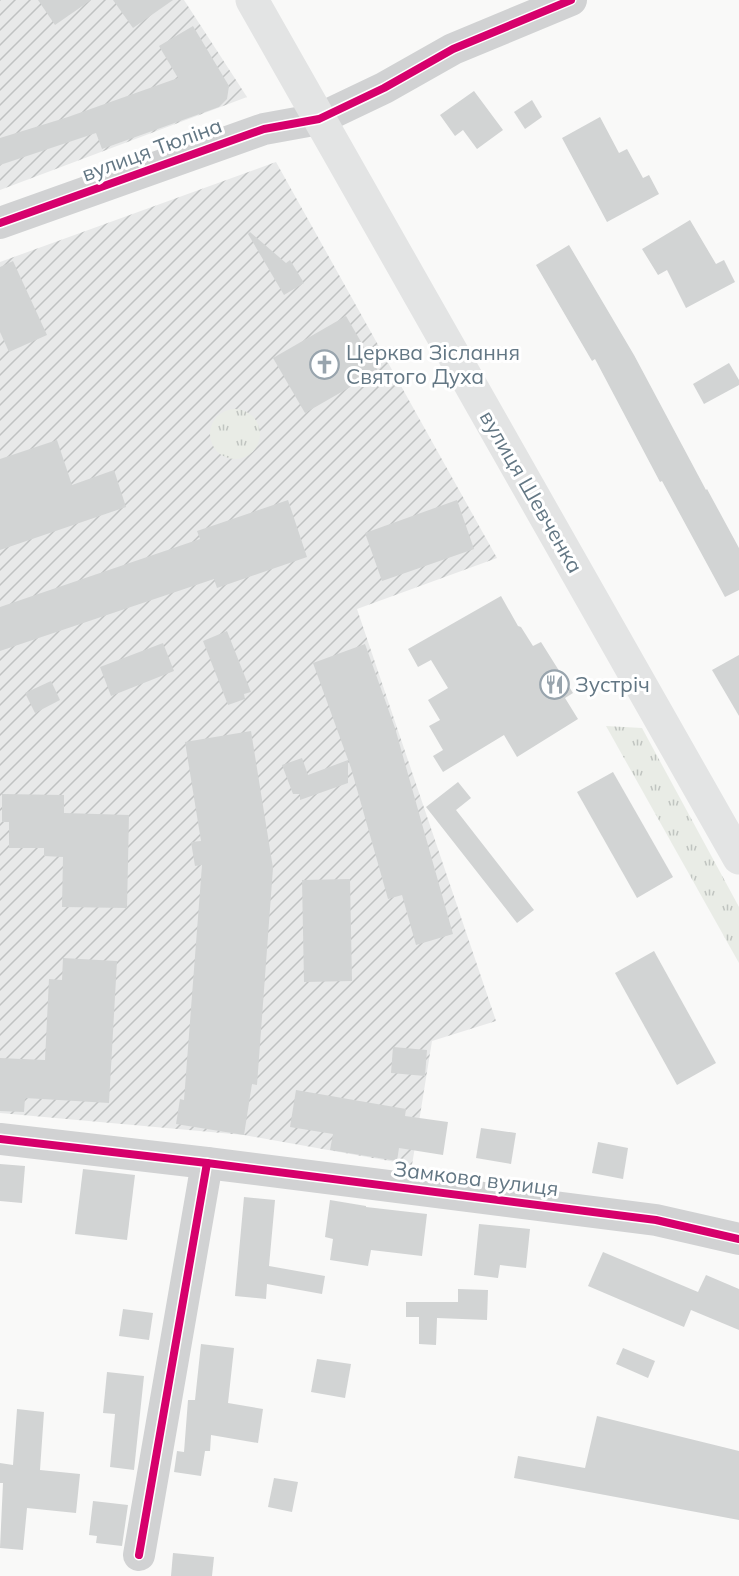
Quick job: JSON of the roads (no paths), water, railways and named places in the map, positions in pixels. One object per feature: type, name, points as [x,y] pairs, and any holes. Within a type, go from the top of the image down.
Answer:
[{"type":"main road","name":"вулиця Шевченка","points":[[252,0],[736,846]]},
{"type":"street","name":"вулиця Тюліна","points":[[0,223],[264,129],[319,119],[384,88],[453,49],[571,0]]},
{"type":"street","name":"Замкова вулиця","points":[[0,1139],[207,1162],[656,1220],[739,1239]]},
{"type":"street","points":[[139,1555],[207,1162]]},
{"type":"place","name":"Церква Зіслання Святого Духа","points":[[325,365]]},
{"type":"place","name":"Зустріч","points":[[554,685]]}]
